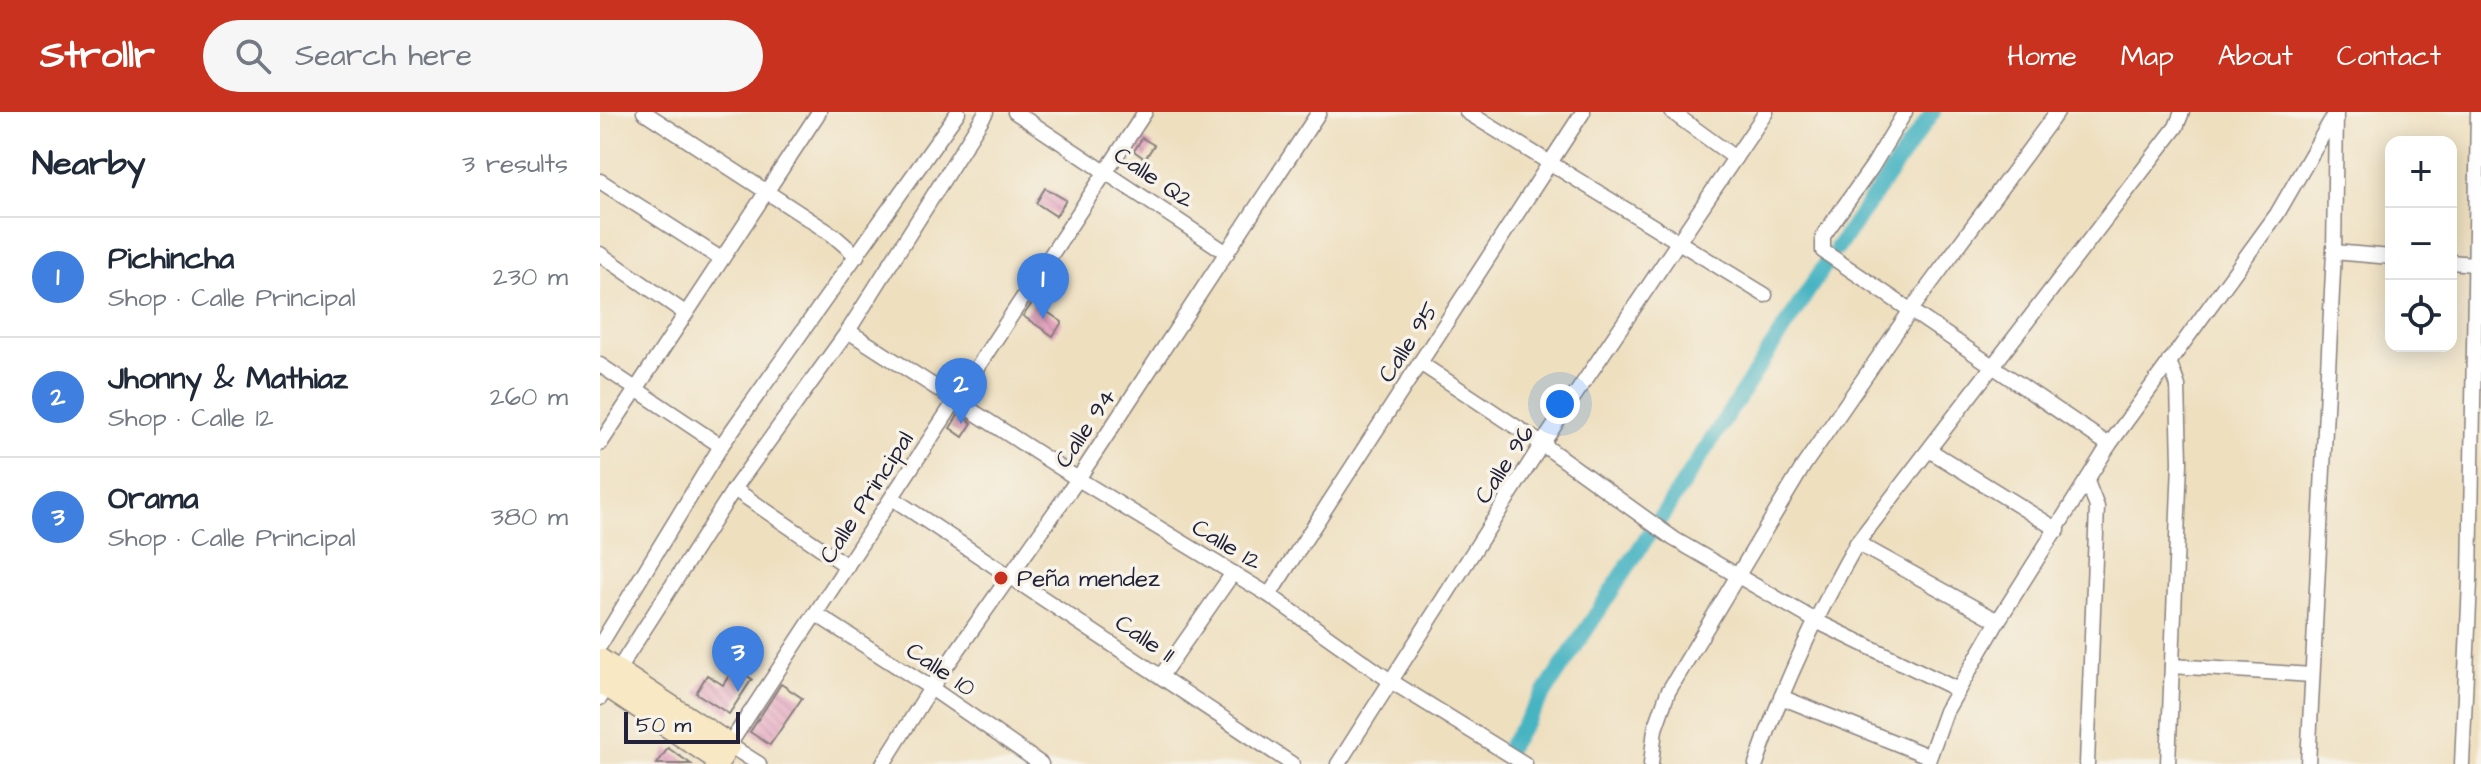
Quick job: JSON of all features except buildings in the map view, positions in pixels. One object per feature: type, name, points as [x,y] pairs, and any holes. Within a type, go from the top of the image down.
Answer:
[{"type":"street","points":[[644,112],[764,193],[833,235],[857,256]]},
{"type":"street","points":[[600,645],[721,446],[958,112]]},
{"type":"street","points":[[759,764],[722,758],[605,679],[734,489],[848,331],[986,112]]},
{"type":"street","name":"Calle Q2","points":[[1015,112],[1227,253]]},
{"type":"street","name":"Calle Principal","points":[[722,758],[1145,112]]},
{"type":"street","name":"Calle 94","points":[[883,764],[931,688],[1078,479],[1319,112]]},
{"type":"street","points":[[1467,112],[1765,295]]},
{"type":"street","name":"Calle 95","points":[[1269,595],[1553,163],[1583,112]]},
{"type":"street","points":[[1672,112],[1735,158]]},
{"type":"street","name":"Calle 96","points":[[1338,764],[1542,444],[1766,112]]},
{"type":"street","points":[[1905,112],[1821,243],[1823,251],[2109,445]]},
{"type":"street","points":[[1651,764],[1655,729],[1668,692],[1804,465],[1911,310],[2057,112]]},
{"type":"street","points":[[1756,764],[1781,697],[1857,543],[2176,127],[2182,112]]},
{"type":"street","points":[[1781,697],[1928,760],[1958,690],[1998,621],[2088,484],[2109,445],[2277,214],[2336,112],[2334,252],[2308,764]]},
{"type":"street","points":[[2462,764],[2476,580],[2473,264],[2478,229],[2478,112]]},
{"type":"street","points":[[600,444],[813,114]]},
{"type":"street","points":[[600,181],[721,259]]},
{"type":"street","points":[[2334,252],[2385,256]]},
{"type":"street","points":[[600,254],[685,313]]},
{"type":"street","points":[[2457,263],[2473,264]]},
{"type":"street","name":"Calle 12","points":[[848,331],[1078,479],[1269,595],[1389,680],[1525,764]]},
{"type":"street","points":[[2168,764],[2180,462],[2178,386],[2169,361]]},
{"type":"street","points":[[1420,363],[1542,444],[1674,539],[1816,621],[1958,690]]},
{"type":"street","points":[[600,365],[721,446]]},
{"type":"street","points":[[1929,450],[2058,530]]},
{"type":"street","points":[[2087,764],[2097,507],[2088,484]]},
{"type":"street","points":[[734,489],[847,566]]},
{"type":"street","name":"Calle 11","points":[[892,498],[1292,764]]},
{"type":"street","points":[[1857,543],[1998,621]]},
{"type":"street","points":[[1161,676],[1233,573]]},
{"type":"street","name":"Calle 10","points":[[816,614],[1041,764]]},
{"type":"street","points":[[2172,666],[2312,675]]},
{"type":"waterway","points":[[1837,248],[1933,112]]},
{"type":"waterway","points":[[1658,522],[1827,262]]},
{"type":"waterway","points":[[1509,747],[1653,528]]},
{"type":"place","name":"Pichincha","points":[[1043,319]]},
{"type":"place","name":"Jhonny & Mathiaz","points":[[961,424]]},
{"type":"place","name":"Peña mendez","points":[[1001,578]]},
{"type":"place","name":"Orama","points":[[738,692]]}]
